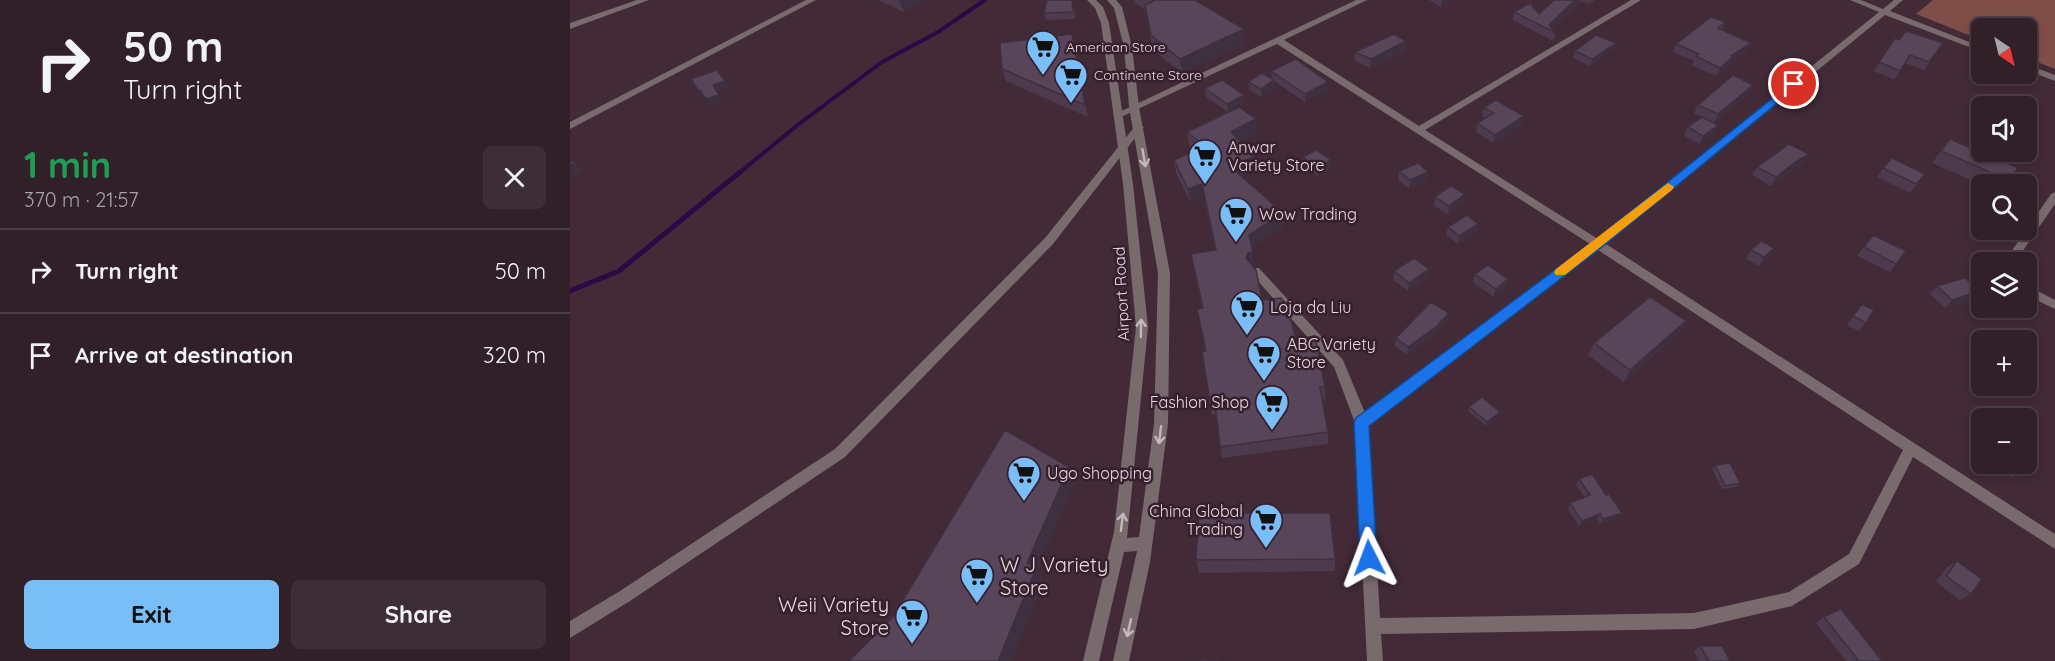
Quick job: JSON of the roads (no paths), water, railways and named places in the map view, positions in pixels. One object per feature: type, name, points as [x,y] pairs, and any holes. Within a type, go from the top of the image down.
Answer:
[{"type":"street","points":[[570,26],[645,0]]},
{"type":"street","points":[[570,126],[812,0]]},
{"type":"street","name":"Airport Road","points":[[1091,0],[1099,7],[1105,23],[1137,260],[1142,327],[1133,425],[1118,544],[1091,661]]},
{"type":"street","points":[[1111,0],[1118,7],[1128,47],[1134,107],[1164,273],[1161,424],[1146,544],[1121,661]]},
{"type":"street","points":[[1118,115],[1363,0]]},
{"type":"street","points":[[1418,130],[1637,0]]},
{"type":"street","points":[[1854,0],[1971,46]]},
{"type":"street","points":[[1362,423],[1598,244],[1899,0]]},
{"type":"street","points":[[1276,40],[1598,244],[2055,542]]},
{"type":"street","points":[[2037,71],[2055,78]]},
{"type":"street","points":[[570,630],[840,453],[1049,241],[1139,127]]},
{"type":"street","points":[[2016,252],[2055,196]]},
{"type":"street","points":[[1255,271],[1339,364],[1362,423],[1375,661]]},
{"type":"street","points":[[2037,295],[2055,305]]},
{"type":"street","points":[[1372,626],[1695,621],[1792,599],[1854,559],[1911,448]]},
{"type":"street","points":[[1118,544],[1146,544]]},
{"type":"waterway","points":[[739,173],[799,124],[882,62],[938,32],[985,0]]},
{"type":"waterway","points":[[570,291],[619,271],[740,172]]},
{"type":"place","name":"American Store","points":[[1043,76]]},
{"type":"place","name":"Continente Store","points":[[1071,104]]},
{"type":"place","name":"Anwar Variety Store","points":[[1205,185]]},
{"type":"place","name":"Wow Trading","points":[[1236,243]]},
{"type":"place","name":"Loja da Liu","points":[[1247,336]]},
{"type":"place","name":"ABC Variety Store","points":[[1264,382]]},
{"type":"place","name":"Fashion Shop","points":[[1272,431]]},
{"type":"place","name":"Ugo Shopping","points":[[1024,502]]},
{"type":"place","name":"China Global Trading","points":[[1266,549]]},
{"type":"place","name":"W J Variety Store","points":[[977,604]]},
{"type":"place","name":"Weii Variety Store","points":[[912,645]]}]
